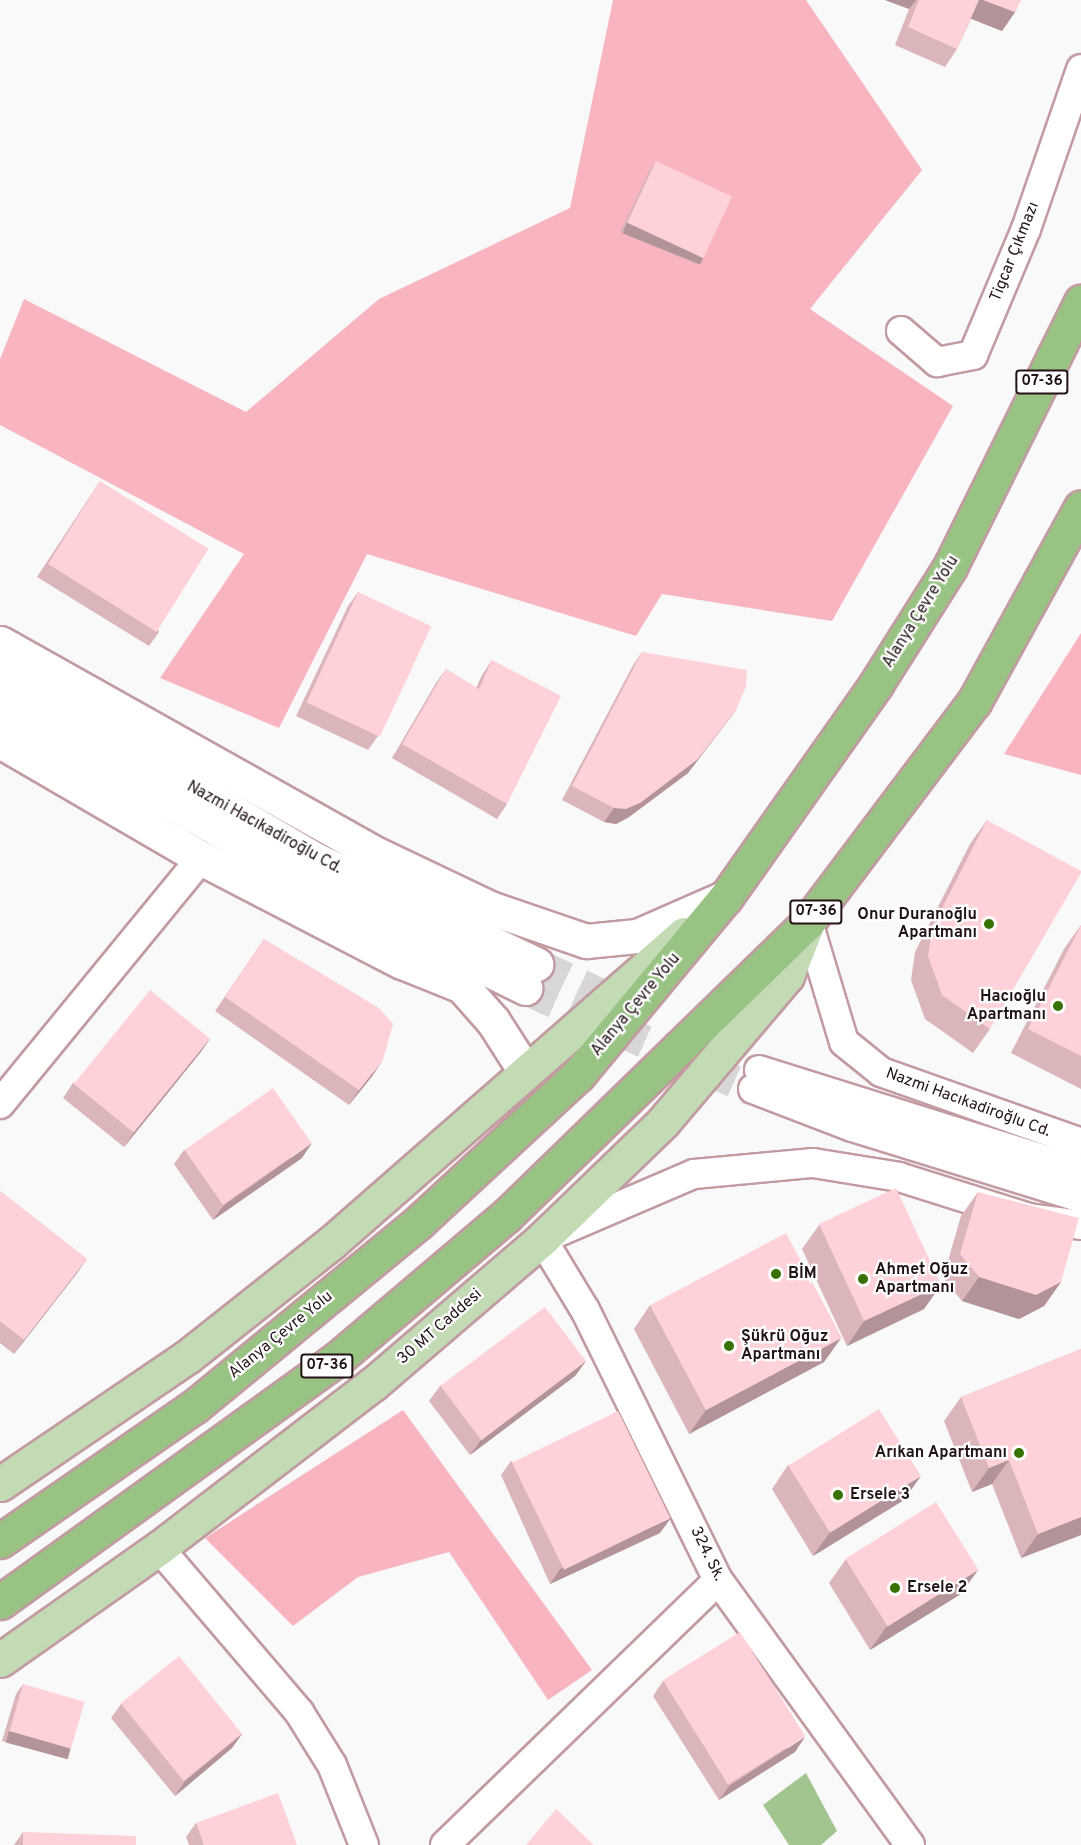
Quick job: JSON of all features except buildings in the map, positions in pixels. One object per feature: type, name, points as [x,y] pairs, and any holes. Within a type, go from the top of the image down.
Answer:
[{"type":"highway","name":"Alanya Çevre Yolu","points":[[0,1541],[195,1406],[419,1222],[578,1075],[726,897],[876,684],[950,567],[1081,302]]},
{"type":"highway","name":"07-36","points":[[0,1602],[336,1360],[506,1216],[808,922],[974,702],[1081,507]]},
{"type":"main road","points":[[0,1484],[187,1357],[331,1244],[525,1071],[726,897]]},
{"type":"main road","name":"30 MT Caddesi","points":[[0,1660],[159,1548],[373,1384],[542,1239],[663,1122],[788,975],[808,922]]},
{"type":"street","name":"Tigcar Çıkmazı","points":[[901,331],[937,362],[973,355],[1026,229],[1081,69]]},
{"type":"street","points":[[0,643],[370,851],[501,912],[586,941],[637,936],[726,897]]},
{"type":"street","name":"Nazmi Hacıkadiroğlu Cd.","points":[[0,676],[314,859],[530,976],[313,883],[0,706]]},
{"type":"street","points":[[0,741],[201,858],[402,962],[462,986],[493,1021],[525,1071]]},
{"type":"street","points":[[0,1104],[201,858]]},
{"type":"street","name":"Nazmi Hacıkadiroğlu Cd.","points":[[808,922],[844,1042],[881,1072],[1081,1143]]},
{"type":"street","name":"Nazmi Hacıkadiroğlu Cd.","points":[[1081,1171],[756,1079],[852,1127],[1081,1198]]},
{"type":"street","points":[[542,1239],[694,1174],[813,1163],[899,1177],[1029,1218],[1081,1225]]},
{"type":"street","name":"324. Sk.","points":[[542,1239],[591,1320],[718,1580],[910,1845]]},
{"type":"street","points":[[159,1548],[299,1712],[332,1765],[363,1845]]},
{"type":"street","points":[[445,1845],[718,1580]]},
{"type":"shaded area","points":[[613,0],[806,0],[922,170],[810,309],[953,406],[832,621],[662,594],[636,636],[367,554],[279,728],[160,678],[244,554],[0,425],[0,359],[24,299],[246,412],[379,299],[570,208]]},
{"type":"shaded area","points":[[1081,633],[1081,775],[1004,754]]},
{"type":"shaded area","points":[[403,1410],[592,1670],[548,1700],[449,1552],[358,1577],[293,1626],[205,1538]]},
{"type":"shaded area","points":[[806,1773],[837,1831],[821,1845],[789,1845],[763,1805]]},
{"type":"tunnel","points":[[536,964],[633,1010]]},
{"type":"tunnel","points":[[525,988],[753,1089]]},
{"type":"place","name":"Onur Duranoğlu Apartmanı","points":[[989,924]]},
{"type":"place","name":"Hacıoğlu Apartmanı","points":[[1058,1006]]},
{"type":"place","name":"BİM","points":[[776,1274]]},
{"type":"place","name":"Ahmet Oğuz Apartmanı","points":[[863,1279]]},
{"type":"place","name":"Şükrü Oğuz Apartmanı","points":[[729,1346]]},
{"type":"place","name":"Arıkan Apartmanı","points":[[1019,1453]]},
{"type":"place","name":"Ersele 3","points":[[838,1495]]},
{"type":"place","name":"Ersele 2","points":[[895,1588]]}]
